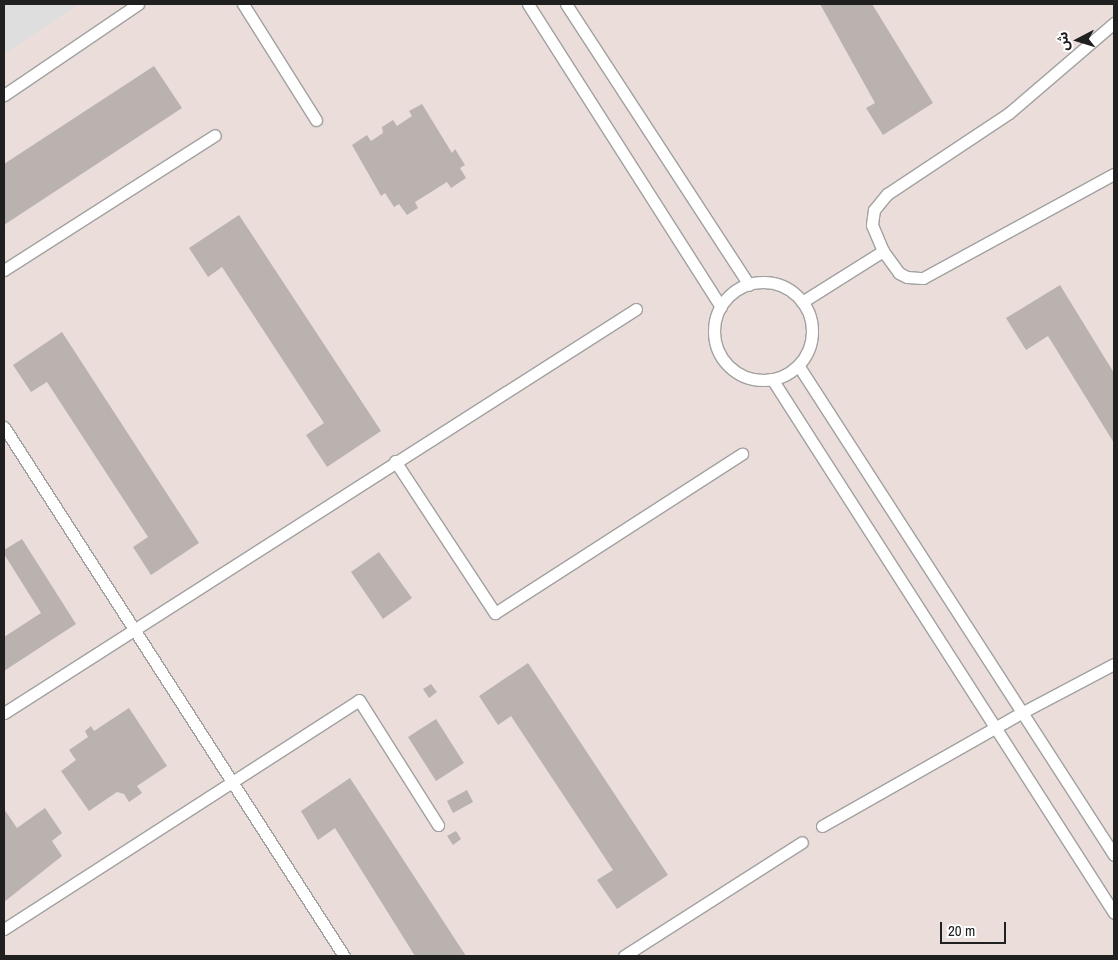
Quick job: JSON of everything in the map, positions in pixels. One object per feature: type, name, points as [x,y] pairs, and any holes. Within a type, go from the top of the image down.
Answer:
[{"type":"lane","points":[[4,95],[138,4]]},
{"type":"lane","points":[[243,4],[316,120]]},
{"type":"lane","points":[[528,4],[721,307]]},
{"type":"lane","points":[[566,4],[749,284]]},
{"type":"lane","points":[[1114,23],[1009,113],[879,201],[872,225],[883,250],[899,273],[906,277],[924,278],[1114,174]]},
{"type":"lane","points":[[4,270],[215,135]]},
{"type":"lane","points":[[802,302],[883,250]]},
{"type":"lane","points":[[773,283],[784,287],[802,302],[811,323],[812,334],[805,356],[798,366],[772,379],[748,378],[736,372],[720,354],[714,330],[721,307],[738,289],[749,284],[773,283]]},
{"type":"lane","points":[[4,713],[133,628],[636,309]]},
{"type":"lane","points":[[798,366],[1114,855]]},
{"type":"lane","points":[[772,379],[1114,913]]},
{"type":"lane","points":[[4,427],[344,956]]},
{"type":"lane","points":[[395,461],[495,613],[742,454]]},
{"type":"lane","points":[[822,826],[1022,712],[1114,664]]},
{"type":"lane","points":[[4,929],[359,700],[438,825]]},
{"type":"lane","points":[[624,956],[802,842]]},
{"type":"shaded area","points":[[4,4],[80,4],[4,55]]},
{"type":"shaded area","points":[[80,4],[1114,4],[1114,956],[4,956],[4,55]]},
{"type":"building","points":[[820,4],[872,4],[933,103],[883,135],[866,108],[875,103]]},
{"type":"building","points":[[154,66],[182,108],[4,225],[4,164]]},
{"type":"building","points":[[422,104],[452,153],[455,149],[465,165],[460,168],[466,178],[451,188],[447,182],[415,202],[418,208],[407,215],[399,204],[394,207],[385,193],[381,196],[352,145],[367,135],[371,141],[383,133],[382,127],[393,120],[397,126],[412,116],[409,111]]},
{"type":"building","points":[[239,215],[381,431],[327,467],[306,435],[324,423],[222,267],[208,277],[189,248]]},
{"type":"building","points":[[1060,285],[1114,373],[1114,443],[1048,336],[1026,350],[1006,318]]},
{"type":"building","points":[[62,332],[199,543],[151,575],[133,547],[148,537],[47,382],[31,392],[13,365]]},
{"type":"building","points":[[22,539],[76,624],[4,671],[4,637],[41,613],[4,554],[4,550]]},
{"type":"building","points":[[379,552],[412,598],[383,619],[351,572]]},
{"type":"building","points":[[528,663],[668,875],[617,909],[597,880],[613,870],[511,716],[498,725],[479,696]]},
{"type":"building","points":[[431,684],[437,692],[429,698],[423,689]]},
{"type":"building","points":[[129,708],[167,766],[137,786],[142,793],[129,802],[124,794],[117,792],[89,811],[61,771],[76,760],[69,750],[88,737],[85,731],[91,726],[94,731]]},
{"type":"building","points":[[436,719],[464,763],[436,781],[408,737]]},
{"type":"building","points":[[350,778],[466,956],[415,956],[335,828],[318,840],[301,811]]},
{"type":"building","points":[[467,790],[473,802],[453,813],[447,801]]},
{"type":"building","points":[[45,808],[62,833],[52,841],[62,856],[4,902],[4,809],[17,828]]},
{"type":"building","points":[[456,831],[461,839],[453,845],[447,836]]}]
